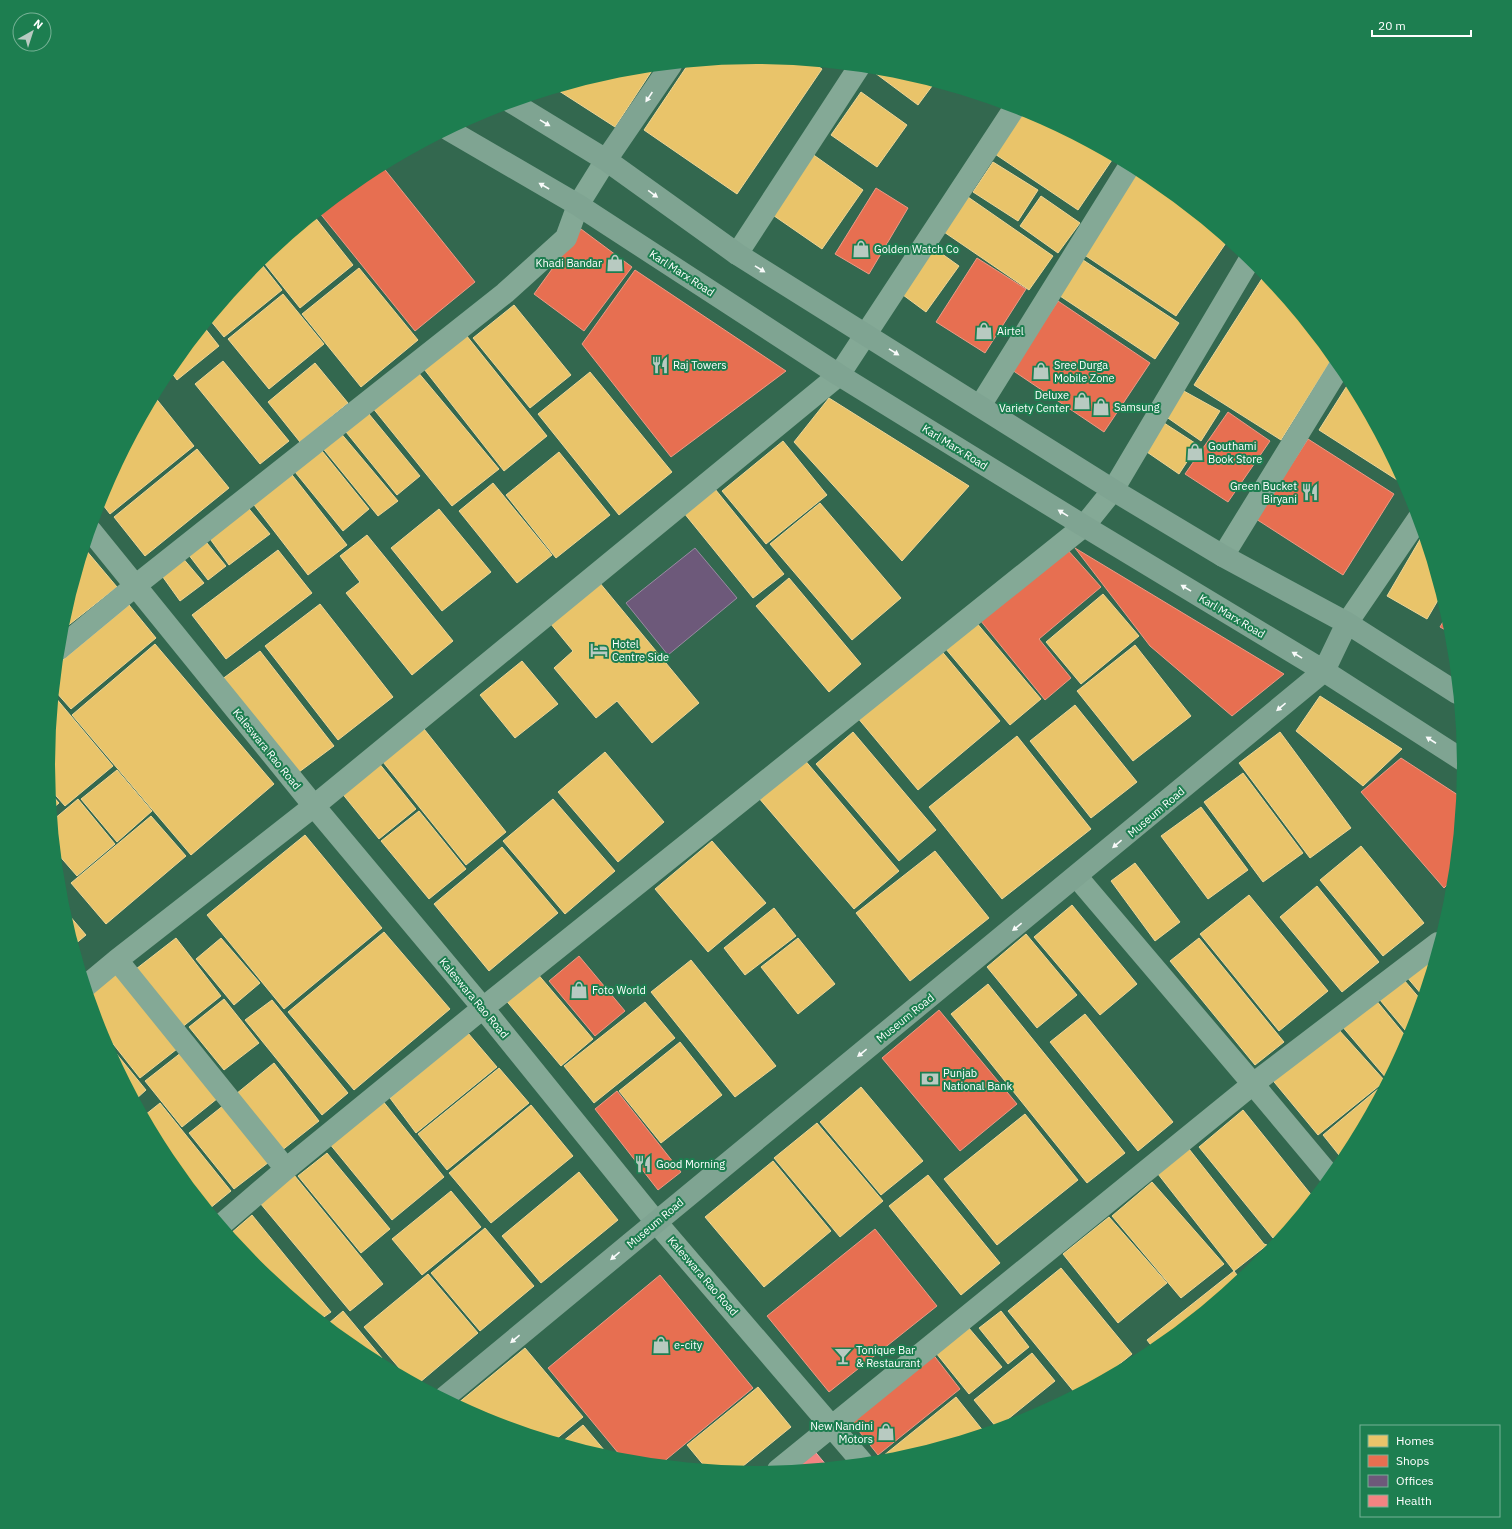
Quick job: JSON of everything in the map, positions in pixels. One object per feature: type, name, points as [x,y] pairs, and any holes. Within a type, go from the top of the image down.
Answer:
[{"type":"main road","points":[[606,160],[668,69]]},
{"type":"main road","points":[[518,106],[606,160],[737,254],[1114,490],[1223,556],[1347,623],[1452,690]]},
{"type":"main road","name":"Karl Marx Road","points":[[453,133],[578,206],[839,375],[1084,526],[1324,671],[1457,756]]},
{"type":"main road","name":"Museum Road","points":[[448,1394],[1077,877],[1324,671],[1347,623]]},
{"type":"street","points":[[737,254],[857,71]]},
{"type":"street","points":[[90,983],[314,806],[839,375],[1012,112]]},
{"type":"street","points":[[66,644],[135,586],[505,293],[566,238],[578,206],[606,160]]},
{"type":"street","points":[[980,406],[1127,170]]},
{"type":"street","points":[[225,1222],[286,1169],[483,1008],[1084,526],[1114,490],[1247,264]]},
{"type":"street","points":[[1223,556],[1337,372]]},
{"type":"street","points":[[1347,623],[1414,524]]},
{"type":"street","name":"Kaleswara Rao Road","points":[[94,534],[314,806],[483,1008],[656,1222],[859,1458]]},
{"type":"street","points":[[1077,877],[1326,1171]]},
{"type":"street","points":[[785,1465],[1253,1084],[1433,947]]},
{"type":"street","points":[[117,960],[286,1169]]},
{"type":"building: Homes","points":[[756,64],[802,65],[818,66],[822,69],[737,194],[644,130],[686,67]]},
{"type":"building: Homes","points":[[651,71],[615,127],[560,92],[619,77]]},
{"type":"building: Homes","points":[[877,74],[932,86],[918,105]]},
{"type":"building: Homes","points":[[861,92],[907,125],[877,167],[831,135]]},
{"type":"building: Homes","points":[[1017,115],[1066,136],[1112,161],[1078,210],[992,152]]},
{"type":"building: Homes","points":[[808,151],[863,190],[822,249],[767,211]]},
{"type":"building: Homes","points":[[993,162],[1038,190],[1018,221],[973,192]]},
{"type":"building: Homes","points":[[1135,176],[1183,208],[1225,244],[1176,316],[1083,254]]},
{"type":"building: Homes","points":[[1041,196],[1080,223],[1058,253],[1020,226]]},
{"type":"building: Homes","points":[[968,197],[1053,256],[1029,290],[944,232]]},
{"type":"building: Homes","points":[[316,219],[353,265],[300,308],[265,264]]},
{"type":"building: Homes","points":[[931,246],[959,266],[926,312],[899,292]]},
{"type":"building: Homes","points":[[1080,258],[1179,323],[1155,359],[1057,294]]},
{"type":"building: Homes","points":[[263,266],[282,290],[224,337],[212,323],[229,302]]},
{"type":"building: Homes","points":[[359,268],[418,340],[361,387],[302,314]]},
{"type":"building: Homes","points":[[1262,279],[1283,302],[1330,362],[1281,440],[1194,385]]},
{"type":"building: Homes","points":[[283,294],[324,344],[269,389],[228,339]]},
{"type":"building: Homes","points":[[514,305],[571,375],[530,408],[473,338]]},
{"type":"building: Homes","points":[[206,330],[219,346],[177,380],[173,375]]},
{"type":"building: Homes","points":[[466,335],[547,436],[504,471],[424,369]]},
{"type":"building: Homes","points":[[223,361],[289,441],[260,464],[195,384]]},
{"type":"building: Homes","points":[[315,363],[348,403],[300,442],[268,402]]},
{"type":"building: Homes","points":[[417,371],[499,469],[452,506],[372,407]]},
{"type":"building: Homes","points":[[590,372],[672,472],[619,515],[538,414]]},
{"type":"building: Homes","points":[[1346,387],[1385,454],[1397,480],[1319,430]]},
{"type":"building: Homes","points":[[1182,390],[1220,411],[1201,441],[1165,416]]},
{"type":"building: Homes","points":[[829,398],[969,486],[902,561],[794,442]]},
{"type":"building: Homes","points":[[157,400],[194,446],[110,514],[104,506],[108,496],[127,454]]},
{"type":"building: Homes","points":[[364,408],[420,476],[397,495],[342,427]]},
{"type":"building: Homes","points":[[1161,421],[1198,445],[1179,474],[1144,450]]},
{"type":"building: Homes","points":[[339,431],[398,501],[378,516],[321,446]]},
{"type":"building: Homes","points":[[783,441],[827,495],[766,544],[722,491]]},
{"type":"building: Homes","points":[[318,446],[369,509],[343,531],[291,467]]},
{"type":"building: Homes","points":[[197,449],[229,488],[145,556],[114,517]]},
{"type":"building: Homes","points":[[559,452],[610,515],[556,558],[506,495]]},
{"type":"building: Homes","points":[[289,471],[347,545],[308,575],[251,501]]},
{"type":"building: Homes","points":[[493,483],[552,555],[517,583],[459,511]]},
{"type":"building: Homes","points":[[715,489],[784,574],[753,598],[684,513]]},
{"type":"building: Homes","points":[[820,503],[901,598],[852,640],[770,544]]},
{"type":"building: Homes","points":[[245,504],[270,534],[229,565],[208,536]]},
{"type":"building: Homes","points":[[439,509],[491,572],[442,611],[391,548]]},
{"type":"building: Homes","points":[[367,535],[453,641],[412,675],[346,593],[360,582],[340,556]]},
{"type":"building: Homes","points":[[202,537],[226,566],[208,580],[185,550]]},
{"type":"building: Homes","points":[[1420,539],[1437,601],[1427,619],[1387,596]]},
{"type":"building: Homes","points":[[278,550],[312,593],[226,659],[192,615]]},
{"type":"building: Homes","points":[[88,553],[117,587],[69,625]]},
{"type":"building: Homes","points":[[181,556],[204,583],[180,601],[160,573]]},
{"type":"building: Homes","points":[[789,578],[861,664],[829,692],[756,606]]},
{"type":"building: Homes","points":[[599,582],[699,703],[652,743],[617,701],[596,718],[554,668],[573,651],[550,623]]},
{"type":"building: Homes","points":[[1103,594],[1139,636],[1081,684],[1046,642]]},
{"type":"building: Homes","points":[[320,604],[393,697],[338,740],[265,646]]},
{"type":"building: Homes","points":[[129,605],[156,638],[71,709],[59,696],[63,660]]},
{"type":"building: Homes","points":[[975,621],[1041,699],[1010,725],[945,648]]},
{"type":"building: Homes","points":[[155,644],[274,784],[191,855],[72,715]]},
{"type":"building: Homes","points":[[1135,645],[1191,716],[1133,761],[1077,691]]},
{"type":"building: Homes","points":[[939,648],[1000,721],[918,790],[857,717]]},
{"type":"building: Homes","points":[[260,651],[334,746],[295,775],[221,680]]},
{"type":"building: Homes","points":[[522,661],[558,704],[515,738],[480,695]]},
{"type":"building: Homes","points":[[1320,696],[1402,749],[1363,786],[1296,731]]},
{"type":"building: Homes","points":[[59,701],[113,766],[65,806],[56,796],[55,764]]},
{"type":"building: Homes","points":[[1075,705],[1137,782],[1091,818],[1030,741]]},
{"type":"building: Homes","points":[[424,729],[506,832],[466,865],[383,762]]},
{"type":"building: Homes","points":[[853,732],[936,830],[899,861],[816,764]]},
{"type":"building: Homes","points":[[1280,732],[1351,828],[1310,858],[1239,763]]},
{"type":"building: Homes","points":[[1017,736],[1091,829],[1002,899],[929,807]]},
{"type":"building: Homes","points":[[605,752],[664,822],[618,862],[558,792]]},
{"type":"building: Homes","points":[[803,758],[899,871],[854,909],[758,797]]},
{"type":"building: Homes","points":[[378,762],[416,809],[379,839],[341,792]]},
{"type":"building: Homes","points":[[117,770],[152,811],[117,842],[81,799]]},
{"type":"building: Homes","points":[[1243,773],[1303,853],[1263,882],[1204,802]]},
{"type":"building: Homes","points":[[78,799],[115,844],[77,876],[61,858],[58,816]]},
{"type":"building: Homes","points":[[553,799],[615,871],[565,914],[503,841]]},
{"type":"building: Homes","points":[[1201,807],[1248,870],[1208,899],[1161,836]]},
{"type":"building: Homes","points":[[419,811],[466,869],[429,899],[381,841]]},
{"type":"building: Homes","points":[[151,816],[186,856],[106,924],[71,883]]},
{"type":"building: Homes","points":[[305,835],[382,928],[284,1009],[207,915]]},
{"type":"building: Homes","points":[[712,841],[766,903],[708,952],[655,889]]},
{"type":"building: Homes","points":[[1361,846],[1424,923],[1383,956],[1320,880]]},
{"type":"building: Homes","points":[[502,847],[558,913],[489,971],[434,904]]},
{"type":"building: Homes","points":[[935,851],[989,918],[910,981],[856,913]]},
{"type":"building: Homes","points":[[1135,863],[1180,922],[1155,941],[1111,881]]},
{"type":"building: Homes","points":[[1317,886],[1379,962],[1342,992],[1280,917]]},
{"type":"building: Homes","points":[[1249,895],[1328,991],[1279,1031],[1200,934]]},
{"type":"building: Homes","points":[[1072,905],[1137,984],[1100,1015],[1034,937]]},
{"type":"building: Homes","points":[[774,908],[796,936],[745,975],[724,948]]},
{"type":"building: Homes","points":[[72,919],[86,935],[78,942]]},
{"type":"building: Homes","points":[[384,932],[450,1009],[354,1090],[288,1012]]},
{"type":"building: Homes","points":[[1026,934],[1077,995],[1037,1028],[987,967]]},
{"type":"building: Homes","points":[[176,938],[221,996],[181,1028],[136,969]]},
{"type":"building: Homes","points":[[221,938],[260,983],[234,1005],[196,959]]},
{"type":"building: Homes","points":[[798,938],[835,984],[798,1014],[761,967]]},
{"type":"building: Homes","points":[[1199,938],[1284,1042],[1255,1065],[1170,961]]},
{"type":"building: Homes","points":[[1429,959],[1419,992],[1406,976]]},
{"type":"building: Homes","points":[[691,960],[776,1066],[735,1097],[651,992]]},
{"type":"building: Homes","points":[[117,972],[177,1049],[140,1078],[113,1043],[92,991]]},
{"type":"building: Homes","points":[[536,972],[593,1039],[561,1066],[504,998]]},
{"type":"building: Homes","points":[[1404,980],[1418,996],[1405,1030],[1380,1000]]},
{"type":"building: Homes","points":[[988,984],[1125,1153],[1087,1183],[951,1014]]},
{"type":"building: Homes","points":[[224,999],[259,1043],[224,1070],[189,1027]]},
{"type":"building: Homes","points":[[1375,999],[1404,1034],[1384,1076],[1341,1025]]},
{"type":"building: Homes","points":[[272,1000],[348,1093],[322,1115],[245,1020]]},
{"type":"building: Homes","points":[[645,1002],[675,1038],[594,1103],[564,1066]]},
{"type":"building: Homes","points":[[1085,1014],[1173,1122],[1138,1151],[1050,1042]]},
{"type":"building: Homes","points":[[1338,1029],[1383,1079],[1379,1086],[1318,1135],[1270,1077]]},
{"type":"building: Homes","points":[[468,1033],[497,1067],[416,1133],[390,1098]]},
{"type":"building: Homes","points":[[680,1042],[722,1095],[661,1143],[619,1091]]},
{"type":"building: Homes","points":[[182,1052],[218,1098],[182,1127],[145,1081]]},
{"type":"building: Homes","points":[[119,1056],[146,1090],[139,1096]]},
{"type":"building: Homes","points":[[274,1063],[319,1121],[281,1151],[236,1094]]},
{"type":"building: Homes","points":[[499,1068],[529,1103],[447,1170],[418,1134]]},
{"type":"building: Homes","points":[[861,1087],[923,1161],[881,1195],[820,1122]]},
{"type":"building: Homes","points":[[1377,1090],[1339,1155],[1323,1135]]},
{"type":"building: Homes","points":[[382,1100],[444,1177],[392,1220],[329,1143]]},
{"type":"building: Homes","points":[[160,1103],[231,1191],[212,1206],[173,1154],[148,1113]]},
{"type":"building: Homes","points":[[224,1105],[269,1162],[234,1189],[189,1133]]},
{"type":"building: Homes","points":[[531,1105],[573,1156],[491,1223],[449,1173]]},
{"type":"building: Homes","points":[[1243,1110],[1310,1193],[1273,1238],[1199,1147]]},
{"type":"building: Homes","points":[[1025,1114],[1078,1180],[997,1245],[944,1179]]},
{"type":"building: Homes","points":[[817,1123],[883,1201],[840,1237],[774,1158]]},
{"type":"building: Homes","points":[[1189,1149],[1264,1244],[1266,1245],[1234,1271],[1158,1174]]},
{"type":"building: Homes","points":[[327,1153],[390,1229],[361,1253],[298,1176]]},
{"type":"building: Homes","points":[[773,1161],[831,1231],[764,1287],[705,1217]]},
{"type":"building: Homes","points":[[579,1172],[618,1220],[541,1283],[502,1236]]},
{"type":"building: Homes","points":[[294,1175],[383,1284],[350,1311],[260,1203]]},
{"type":"building: Homes","points":[[928,1175],[1000,1263],[961,1295],[889,1206]]},
{"type":"building: Homes","points":[[1152,1182],[1224,1264],[1181,1298],[1112,1216]]},
{"type":"building: Homes","points":[[451,1191],[481,1227],[422,1275],[392,1239]]},
{"type":"building: Homes","points":[[252,1215],[331,1312],[324,1317],[294,1292],[260,1260],[233,1231]]},
{"type":"building: Homes","points":[[1109,1217],[1167,1283],[1118,1323],[1063,1254]]},
{"type":"building: Homes","points":[[485,1228],[534,1286],[480,1331],[431,1273]]},
{"type":"building: Homes","points":[[1061,1268],[1132,1354],[1106,1372],[1072,1390],[1008,1311]]},
{"type":"building: Homes","points":[[1234,1271],[1237,1274],[1183,1321],[1150,1344],[1147,1340]]},
{"type":"building: Homes","points":[[428,1274],[478,1333],[422,1381],[399,1368],[364,1327]]},
{"type":"building: Homes","points":[[343,1311],[380,1356],[367,1347],[330,1322]]},
{"type":"building: Homes","points":[[1001,1311],[1029,1347],[1008,1364],[979,1328]]},
{"type":"building: Homes","points":[[968,1327],[1002,1367],[969,1394],[936,1353]]},
{"type":"building: Homes","points":[[525,1348],[583,1417],[559,1437],[488,1412],[462,1400]]},
{"type":"building: Homes","points":[[1032,1353],[1055,1381],[1011,1417],[993,1423],[974,1400]]},
{"type":"building: Homes","points":[[758,1387],[791,1427],[744,1465],[702,1463],[687,1445]]},
{"type":"building: Homes","points":[[956,1397],[981,1428],[937,1442],[887,1453]]},
{"type":"building: Homes","points":[[583,1425],[603,1448],[575,1442],[566,1439]]},
{"type":"building: Shops","points":[[385,170],[475,282],[415,331],[321,215]]},
{"type":"building: Shops","points":[[876,188],[908,208],[869,274],[835,254]]},
{"type":"building: Shops","points":[[581,229],[632,267],[584,331],[534,294]]},
{"type":"building: Shops","points":[[977,258],[1026,289],[985,353],[936,322]]},
{"type":"building: Shops","points":[[635,270],[786,371],[671,457],[582,344]]},
{"type":"building: Shops","points":[[1058,301],[1150,363],[1104,432],[1012,370]]},
{"type":"building: Shops","points":[[1228,412],[1270,441],[1228,502],[1185,474]]},
{"type":"building: Shops","points":[[1308,439],[1394,494],[1343,575],[1256,519]]},
{"type":"building: Shops","points":[[1066,548],[1101,587],[1039,639],[1071,678],[1045,700],[980,620]]},
{"type":"building: Shops","points":[[1075,548],[1284,674],[1232,716],[1150,646]]},
{"type":"building: Shops","points":[[1443,622],[1444,629],[1440,627]]},
{"type":"building: Shops","points":[[1401,758],[1456,794],[1451,856],[1446,886],[1444,888],[1361,792]]},
{"type":"building: Shops","points":[[579,956],[625,1011],[595,1036],[549,981]]},
{"type":"building: Shops","points":[[939,1010],[1017,1104],[960,1151],[882,1058]]},
{"type":"building: Shops","points":[[617,1091],[681,1172],[658,1190],[595,1109]]},
{"type":"building: Shops","points":[[875,1229],[937,1306],[829,1392],[767,1316]]},
{"type":"building: Shops","points":[[660,1275],[753,1388],[665,1460],[617,1452],[548,1368]]},
{"type":"building: Shops","points":[[932,1353],[960,1389],[879,1455],[851,1421]]},
{"type":"building: Offices","points":[[695,548],[737,598],[668,655],[626,603]]},
{"type":"building: Health","points":[[812,1448],[824,1462],[802,1464],[793,1464]]},
{"type":"place","name":"Golden Watch Co","points":[[861,249]]},
{"type":"place","name":"Khadi Bandar","points":[[615,263]]},
{"type":"place","name":"Airtel","points":[[984,331]]},
{"type":"place","name":"Raj Towers","points":[[660,365]]},
{"type":"place","name":"Sree Durga Mobile Zone","points":[[1041,371]]},
{"type":"place","name":"Deluxe Variety Center","points":[[1082,401]]},
{"type":"place","name":"Samsung","points":[[1101,407]]},
{"type":"place","name":"Gouthami Book Store","points":[[1195,452]]},
{"type":"place","name":"Green Bucket Biryani","points":[[1310,492]]},
{"type":"place","name":"Hotel Centre Side","points":[[599,650]]},
{"type":"place","name":"Foto World","points":[[579,990]]},
{"type":"place","name":"Punjab National Bank","points":[[930,1079]]},
{"type":"place","name":"Good Morning","points":[[643,1164]]},
{"type":"place","name":"e-city","points":[[661,1345]]},
{"type":"place","name":"Tonique Bar & Restaurant","points":[[843,1356]]},
{"type":"place","name":"New Nandini Motors","points":[[886,1432]]}]
